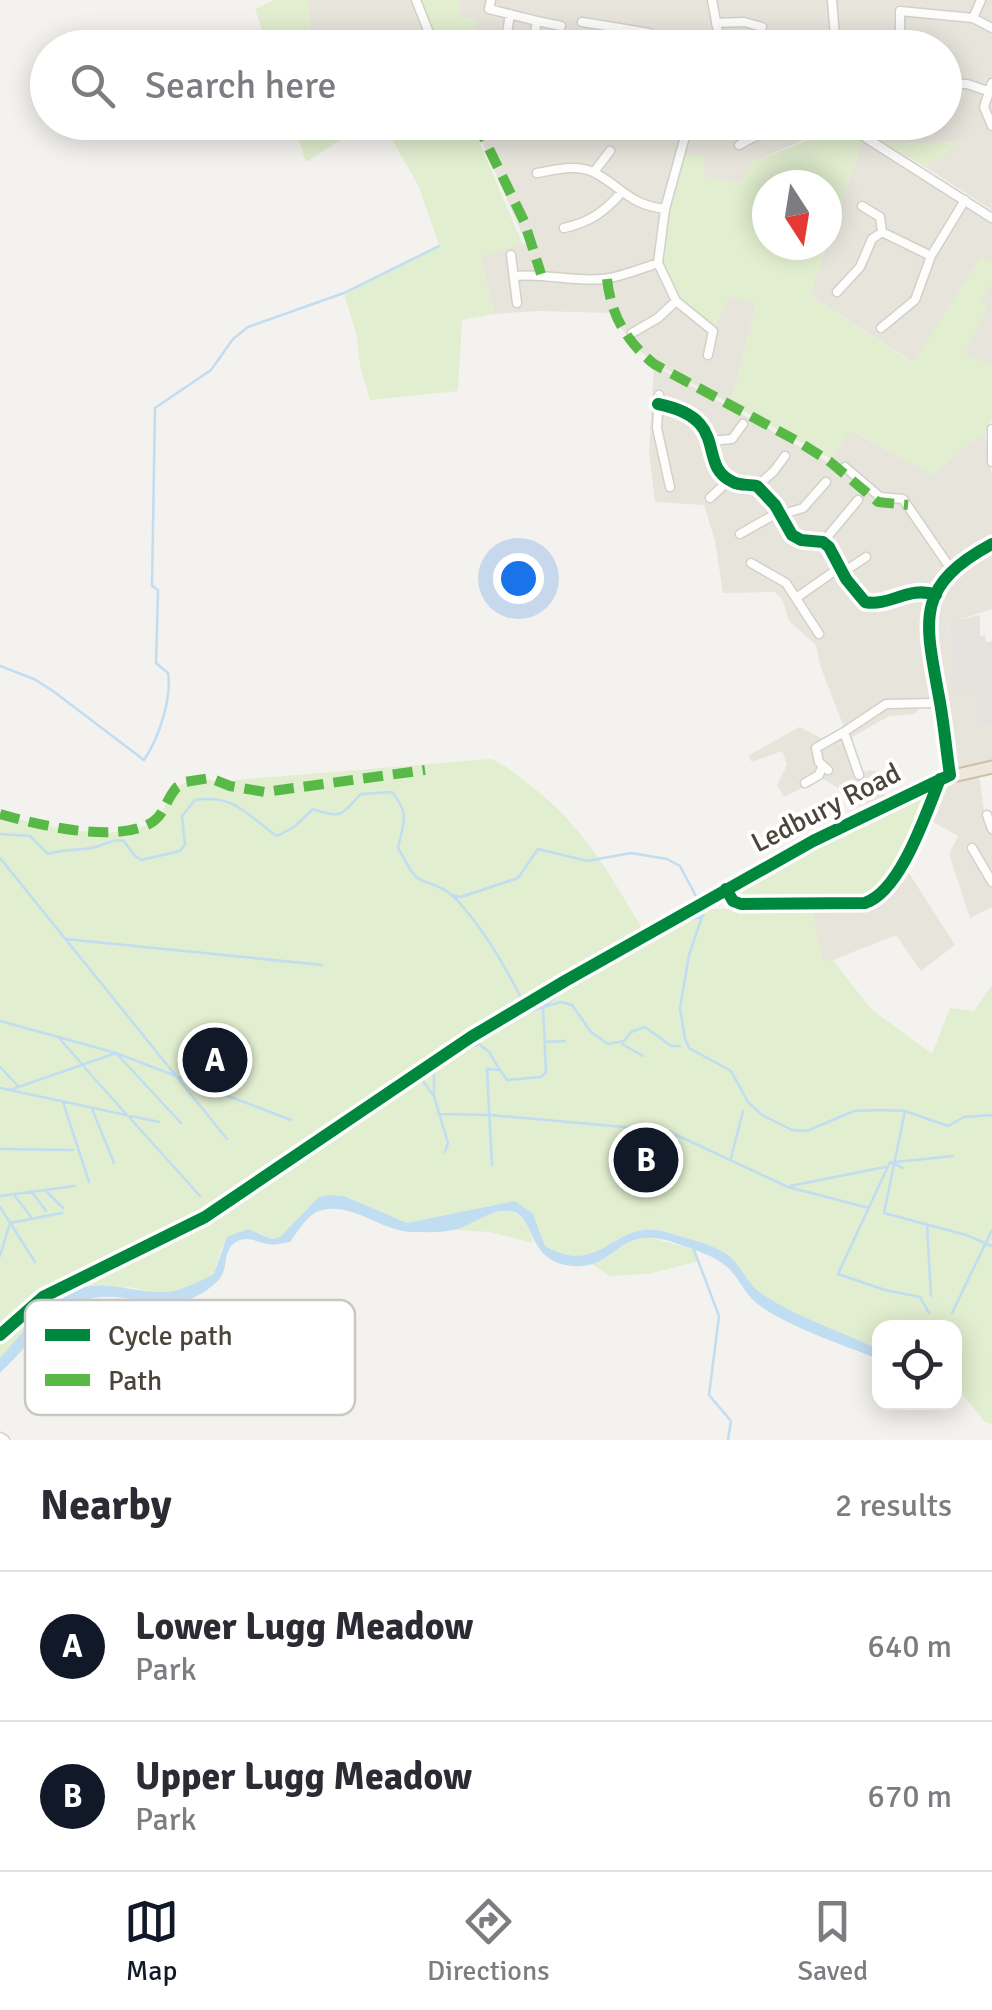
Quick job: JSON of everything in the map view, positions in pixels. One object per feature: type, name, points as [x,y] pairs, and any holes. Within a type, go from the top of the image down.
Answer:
[{"type":"highway","name":"Ledbury Road","points":[[40,1300],[205,1217],[482,1031],[813,840],[945,777],[992,767]]},
{"type":"highway","name":"Ledbury Road","points":[[0,1335],[25,1313]]},
{"type":"street","points":[[416,0],[428,30]]},
{"type":"street","points":[[491,0],[489,9],[562,26]]},
{"type":"street","points":[[712,0],[717,30]]},
{"type":"street","points":[[832,0],[834,30]]},
{"type":"street","points":[[896,0],[900,30]]},
{"type":"street","points":[[973,18],[981,0]]},
{"type":"street","points":[[900,11],[973,18],[992,28]]},
{"type":"street","points":[[507,30],[510,14]]},
{"type":"street","points":[[535,30],[537,22]]},
{"type":"street","points":[[582,22],[627,30]]},
{"type":"street","points":[[716,23],[744,22],[762,27]]},
{"type":"street","points":[[962,84],[990,87],[984,107],[992,126]]},
{"type":"street","points":[[684,140],[665,209],[658,263],[676,301],[713,331],[708,354]]},
{"type":"street","points":[[739,146],[750,140]]},
{"type":"street","points":[[869,140],[992,218]]},
{"type":"street","points":[[594,172],[610,151]]},
{"type":"street","points":[[537,173],[563,168],[594,172],[643,206],[665,209]]},
{"type":"street","points":[[564,228],[603,214],[622,194]]},
{"type":"street","points":[[881,328],[915,300],[931,256],[964,200]]},
{"type":"street","points":[[862,206],[880,217],[882,232]]},
{"type":"street","points":[[882,232],[931,256]]},
{"type":"street","points":[[837,292],[860,267],[872,239],[882,232]]},
{"type":"street","points":[[511,255],[517,303]]},
{"type":"street","points":[[514,276],[606,279],[658,263]]},
{"type":"street","points":[[632,333],[658,318],[676,301]]},
{"type":"street","points":[[666,482],[658,428],[659,400],[708,430],[712,456],[729,480],[757,486],[796,538],[823,542],[858,596],[868,604],[914,591],[936,595]]},
{"type":"street","points":[[710,441],[728,444],[743,424]]},
{"type":"street","points":[[992,429],[992,462]]},
{"type":"street","points":[[757,486],[785,455]]},
{"type":"street","points":[[846,467],[880,497],[903,498],[951,570]]},
{"type":"street","points":[[710,498],[729,480]]},
{"type":"street","points":[[740,534],[779,514],[803,508],[826,488]]},
{"type":"street","points":[[823,542],[848,507],[858,500]]},
{"type":"street","points":[[726,889],[733,901],[742,904],[865,904],[876,900],[894,880],[945,777],[940,701],[928,643],[936,595],[951,570],[992,544]]},
{"type":"street","points":[[796,598],[868,559]]},
{"type":"street","points":[[752,563],[786,583],[808,626],[819,634]]},
{"type":"street","points":[[805,783],[825,768],[813,745],[844,732],[886,704],[934,703]]},
{"type":"street","points":[[844,732],[859,774]]},
{"type":"street","points":[[987,815],[992,829]]},
{"type":"street","points":[[972,848],[992,882]]},
{"type":"shaded area","points":[[308,0],[414,0],[425,30],[310,30]]},
{"type":"shaded area","points":[[460,0],[992,0],[992,210],[925,167],[960,142],[886,144],[879,140],[962,140],[962,30],[468,30],[458,16]]},
{"type":"shaded area","points":[[481,140],[803,140],[753,162],[741,183],[704,177],[679,153],[730,296],[757,303],[731,404],[654,363],[610,313],[494,314],[480,256],[526,243]]},
{"type":"shaded area","points":[[863,141],[992,222],[992,403],[914,363],[810,295],[822,260],[842,260],[842,202]]},
{"type":"shaded area","points":[[654,365],[829,463],[850,430],[933,475],[970,442],[985,435],[992,474],[992,537],[945,566],[924,624],[923,644],[933,695],[914,714],[889,716],[849,739],[862,773],[877,772],[885,796],[855,808],[842,790],[821,778],[784,797],[777,785],[787,765],[782,751],[752,762],[748,756],[799,727],[831,743],[848,738],[816,645],[789,621],[783,601],[775,592],[723,593],[715,541],[704,505],[655,502],[649,451]]},
{"type":"shaded area","points":[[992,551],[992,609],[948,623],[956,693],[973,694],[977,728],[992,725],[992,764],[954,770],[932,640],[933,618],[937,598],[952,576]]},
{"type":"shaded area","points":[[980,615],[980,636],[985,635],[986,642],[992,641],[992,725],[977,728],[973,694],[956,694],[948,622]]},
{"type":"shaded area","points":[[979,776],[992,834],[992,907],[970,918],[949,854],[958,836],[928,819],[947,782]]},
{"type":"shaded area","points":[[907,870],[955,945],[921,971],[896,935],[823,964],[811,908],[865,907],[890,894]]},
{"type":"green space","points":[[274,0],[308,0],[310,30],[262,30],[255,9]]},
{"type":"green space","points":[[414,0],[460,0],[458,16],[477,20],[475,30],[425,30]]},
{"type":"green space","points":[[299,140],[340,140],[306,162]]},
{"type":"green space","points":[[393,140],[478,140],[523,245],[480,256],[494,314],[462,320],[458,391],[370,400],[344,293],[439,245],[419,187]]},
{"type":"green space","points":[[808,140],[863,141],[842,202],[842,170],[752,170],[752,260],[822,260],[810,295],[913,363],[981,256],[992,263],[992,283],[980,300],[988,306],[965,353],[992,366],[992,417],[985,435],[970,442],[933,475],[851,430],[831,459],[731,404],[757,304],[730,296],[713,331],[672,292],[663,272],[660,251],[678,153],[704,157],[705,177],[741,183],[753,162]]},
{"type":"green space","points":[[962,142],[925,167],[886,144]]},
{"type":"green space","points":[[490,759],[507,767],[561,812],[604,867],[643,930],[522,1000],[187,1224],[100,1265],[45,1300],[25,1300],[25,1313],[0,1329],[0,814],[75,830],[115,832],[154,821],[183,783],[208,780],[228,785],[236,780]]},
{"type":"green space","points":[[933,786],[901,858],[874,897],[844,901],[734,898],[732,891]]},
{"type":"green space","points":[[811,908],[823,963],[832,959],[871,1009],[932,1054],[950,1008],[974,1011],[992,985],[992,1424],[985,1422],[962,1394],[962,1320],[872,1320],[872,1346],[774,1302],[756,1289],[719,1249],[648,1230],[595,1252],[581,1256],[565,1254],[545,1246],[533,1214],[492,1205],[407,1223],[344,1196],[332,1195],[280,1237],[272,1239],[258,1232],[222,1246],[214,1274],[188,1288],[157,1293],[129,1287],[51,1300],[213,1218],[491,1030],[703,909]]},
{"type":"green space","points":[[509,1210],[526,1223],[533,1243],[490,1232],[453,1230],[489,1214]]},
{"type":"green space","points":[[648,1237],[695,1250],[699,1261],[648,1274],[609,1276],[592,1264],[630,1242]]},
{"type":"green space","points":[[25,1319],[25,1333],[0,1358],[0,1343]]},
{"type":"water","points":[[332,1195],[344,1196],[407,1223],[515,1201],[533,1214],[545,1246],[565,1254],[581,1256],[595,1252],[633,1232],[648,1230],[719,1249],[756,1289],[773,1301],[872,1346],[872,1356],[767,1311],[734,1274],[710,1256],[658,1239],[642,1238],[588,1265],[558,1263],[539,1248],[518,1214],[510,1211],[495,1212],[453,1230],[424,1232],[393,1228],[350,1211],[321,1210],[311,1216],[290,1242],[270,1245],[246,1239],[233,1244],[219,1279],[190,1299],[57,1300],[95,1286],[162,1292],[185,1288],[214,1274],[227,1237],[248,1229],[272,1239],[280,1237],[319,1197]]},
{"type":"water","points":[[25,1331],[25,1347],[0,1373],[0,1358]]},
{"type":"waterway","points":[[0,666],[53,691],[144,760],[163,718],[169,683],[168,673],[156,663],[158,590],[152,586],[155,408],[211,370],[233,339],[248,327],[344,293],[439,246]]},
{"type":"waterway","points":[[0,834],[30,836],[48,854],[124,841],[141,860],[180,851],[185,844],[182,816],[195,800],[232,804],[277,836],[313,809],[341,813],[361,794],[392,792],[404,813],[398,848],[408,866],[417,878],[447,892],[466,910],[522,1000]]},
{"type":"waterway","points":[[452,895],[461,897],[518,878],[538,849],[587,861],[631,853],[667,859],[680,866],[698,900]]},
{"type":"waterway","points":[[0,858],[227,1139]]},
{"type":"waterway","points":[[704,911],[689,955],[680,1008],[685,1039],[689,1048],[731,1071],[748,1102],[762,1115],[792,1130],[807,1131],[854,1111],[905,1111],[948,1126],[964,1117],[992,1115]]},
{"type":"waterway","points":[[681,922],[703,916]]},
{"type":"waterway","points":[[65,939],[322,965]]},
{"type":"waterway","points":[[517,1016],[543,1007],[609,962]]},
{"type":"waterway","points":[[500,1070],[507,1080],[541,1077],[546,1072],[543,1007],[561,1002],[572,1005],[591,1032],[608,1044],[624,1041],[631,1032],[645,1027],[671,1046],[680,1046]]},
{"type":"waterway","points":[[0,1021],[116,1053],[181,1123]]},
{"type":"waterway","points":[[464,1049],[489,1033]]},
{"type":"waterway","points":[[58,1037],[83,1065]]},
{"type":"waterway","points":[[546,1042],[565,1041]]},
{"type":"waterway","points":[[470,1047],[479,1044],[500,1070],[487,1069],[492,1165]]},
{"type":"waterway","points":[[622,1044],[643,1056]]},
{"type":"waterway","points":[[10,1090],[116,1053],[291,1120]]},
{"type":"waterway","points":[[0,1067],[18,1086]]},
{"type":"waterway","points":[[84,1067],[200,1196]]},
{"type":"waterway","points":[[434,1069],[434,1096],[448,1143],[445,1152]]},
{"type":"waterway","points":[[421,1078],[433,1095]]},
{"type":"waterway","points":[[0,1088],[159,1122]]},
{"type":"waterway","points":[[63,1102],[89,1182]]},
{"type":"waterway","points":[[92,1109],[114,1163]]},
{"type":"waterway","points":[[731,1158],[743,1111]]},
{"type":"waterway","points":[[905,1111],[884,1213],[992,1246]]},
{"type":"waterway","points":[[438,1114],[668,1131],[788,1187],[869,1208]]},
{"type":"waterway","points":[[0,1149],[73,1150]]},
{"type":"waterway","points":[[895,1162],[953,1156]]},
{"type":"waterway","points":[[903,1168],[890,1162],[838,1274],[920,1297],[929,1313]]},
{"type":"waterway","points":[[790,1186],[885,1167]]},
{"type":"waterway","points":[[0,1196],[75,1186]]},
{"type":"waterway","points":[[32,1192],[46,1211]]},
{"type":"waterway","points":[[47,1192],[63,1208]]},
{"type":"waterway","points":[[15,1196],[31,1217]]},
{"type":"waterway","points":[[0,1207],[35,1262]]},
{"type":"waterway","points":[[0,1256],[10,1223],[62,1213]]},
{"type":"waterway","points":[[927,1224],[931,1296]]},
{"type":"waterway","points":[[952,1313],[992,1230]]},
{"type":"waterway","points":[[694,1250],[719,1316],[709,1395],[731,1421],[728,1440]]},
{"type":"marked path","points":[[485,140],[524,221],[541,274]]},
{"type":"marked path","points":[[607,279],[622,326],[654,364],[797,441],[829,461],[878,502],[908,505]]},
{"type":"marked path","points":[[0,814],[54,827],[116,832],[154,821],[173,792],[185,782],[210,778],[265,792],[425,770]]},
{"type":"cycle path","points":[[658,404],[696,420],[705,431],[722,474],[736,483],[757,486],[775,505],[792,535],[829,547],[846,579],[865,602],[883,602],[917,593],[936,595]]},
{"type":"cycle path","points":[[40,1300],[205,1217],[471,1037],[565,981],[813,841],[950,775],[930,647],[931,607],[949,575],[992,544]]},
{"type":"cycle path","points":[[726,889],[733,901],[741,904],[865,903],[878,896],[901,867],[940,779]]},
{"type":"cycle path","points":[[0,1335],[25,1313]]},
{"type":"place","name":"Lower Lugg Meadow","points":[[215,1060]]},
{"type":"place","name":"Upper Lugg Meadow","points":[[646,1160]]}]
